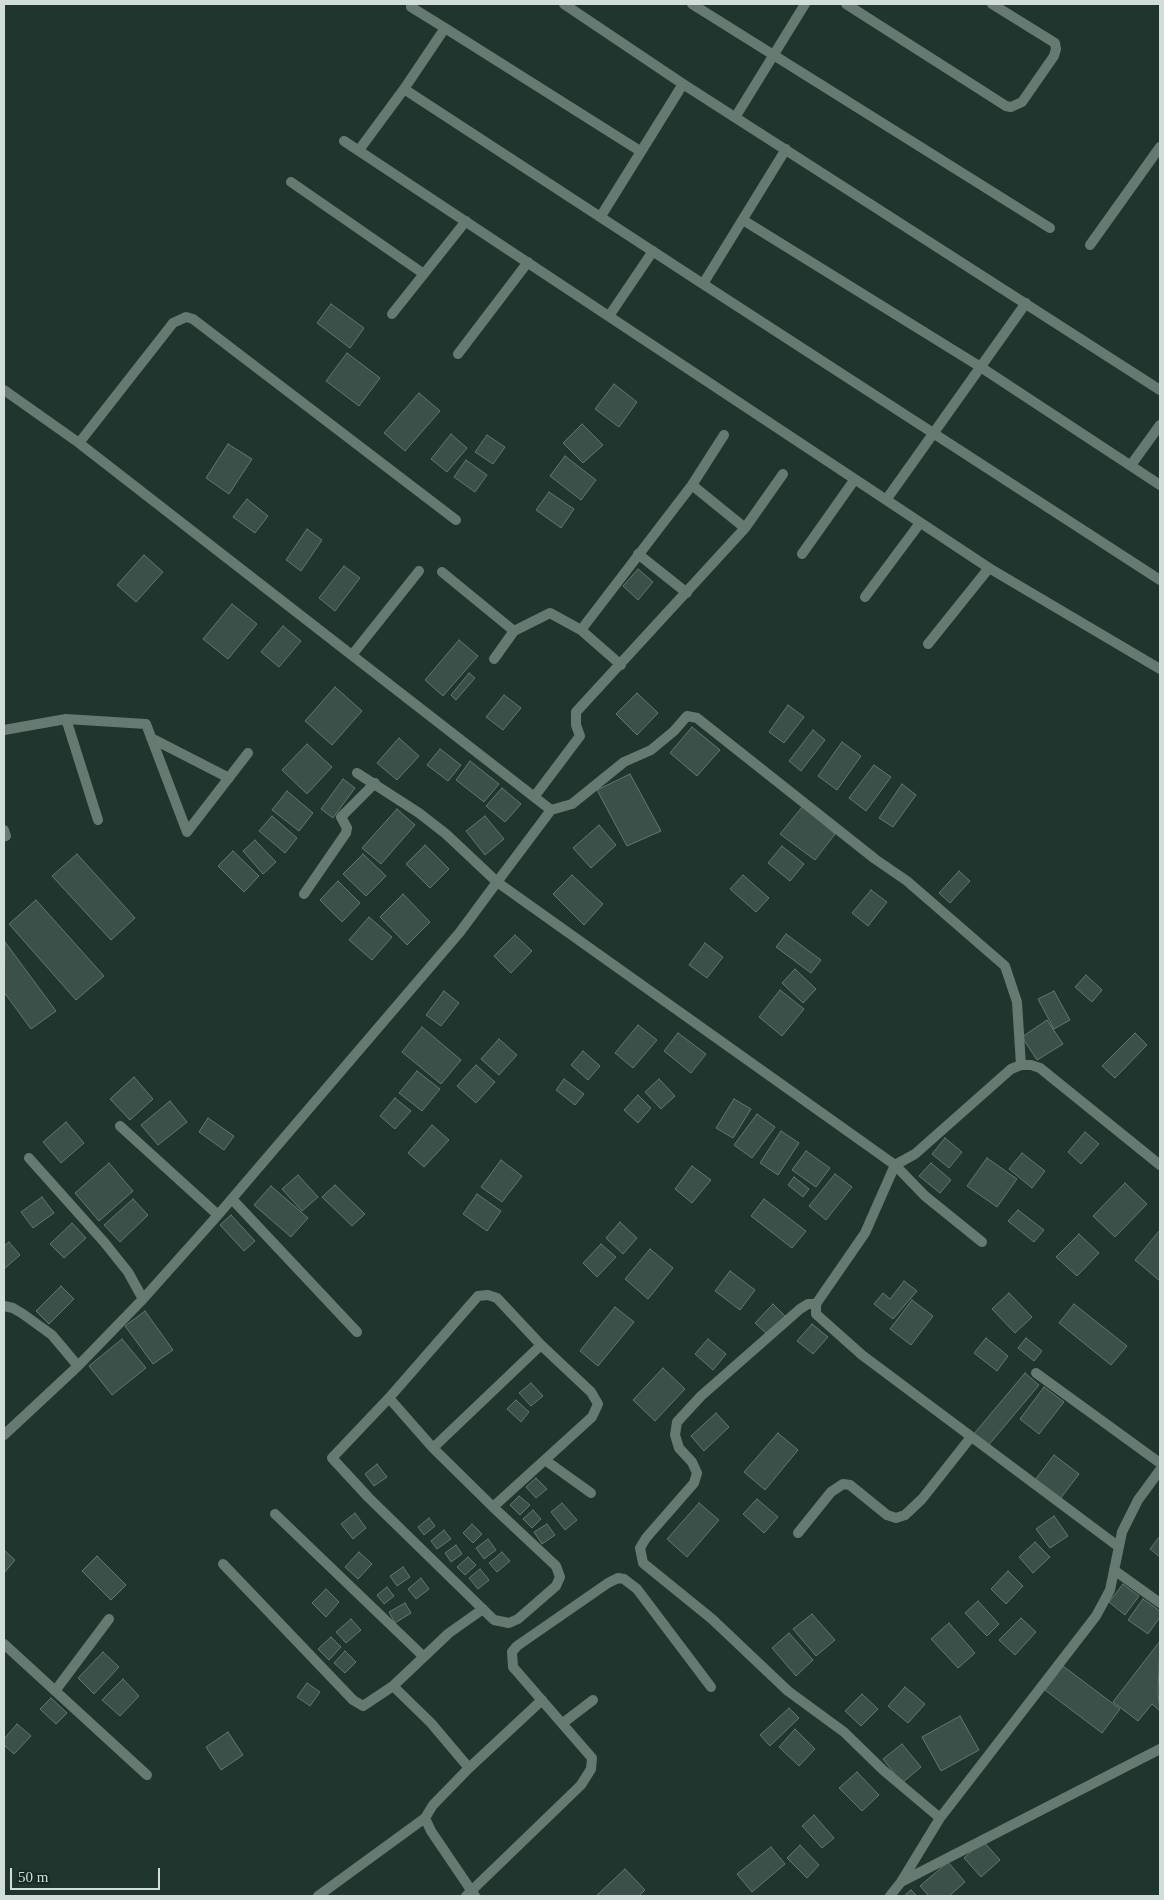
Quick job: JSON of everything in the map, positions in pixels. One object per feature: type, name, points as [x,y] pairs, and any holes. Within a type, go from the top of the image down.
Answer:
[{"type":"street","points":[[564,4],[683,84],[736,116],[1160,390]]},
{"type":"street","points":[[692,4],[1050,228]]},
{"type":"street","points":[[736,116],[804,4]]},
{"type":"street","points":[[846,4],[1006,106],[1011,107],[1022,102],[1054,56],[1055,43],[992,4]]},
{"type":"street","points":[[411,7],[640,151]]},
{"type":"street","points":[[359,150],[404,89],[445,28]]},
{"type":"street","points":[[601,216],[683,84]]},
{"type":"street","points":[[404,89],[1160,580]]},
{"type":"street","points":[[344,141],[988,568],[1160,669]]},
{"type":"street","points":[[1090,245],[1160,148]]},
{"type":"street","points":[[703,284],[786,149]]},
{"type":"street","points":[[290,182],[424,274]]},
{"type":"street","points":[[743,220],[979,366],[1160,485]]},
{"type":"street","points":[[392,314],[466,221]]},
{"type":"street","points":[[609,316],[653,251]]},
{"type":"street","points":[[458,354],[528,262]]},
{"type":"street","points":[[886,500],[979,366],[1026,303]]},
{"type":"street","points":[[79,443],[173,323],[186,317],[193,319],[456,520]]},
{"type":"street","points":[[4,390],[79,443],[551,810]]},
{"type":"street","points":[[1131,465],[1160,426]]},
{"type":"street","points":[[581,630],[692,485],[724,435]]},
{"type":"street","points":[[534,797],[580,736],[575,717],[576,712],[687,594],[745,528],[783,474]]},
{"type":"street","points":[[802,554],[855,479]]},
{"type":"street","points":[[692,485],[745,528]]},
{"type":"street","points":[[865,597],[920,523]]},
{"type":"street","points":[[638,554],[687,594]]},
{"type":"street","points":[[928,644],[988,568]]},
{"type":"street","points":[[352,655],[419,571]]},
{"type":"street","points":[[442,572],[514,632]]},
{"type":"street","points":[[494,659],[514,632],[550,613],[581,630],[621,665]]},
{"type":"street","points":[[4,1435],[78,1366],[143,1299],[218,1215],[460,932],[551,810],[572,804],[624,762],[651,750],[674,731],[687,716],[697,718],[875,859],[908,881],[1005,966],[1017,1002],[1021,1065]]},
{"type":"street","points":[[4,730],[66,719],[146,724],[187,832],[248,753]]},
{"type":"street","points":[[66,719],[98,820]]},
{"type":"street","points":[[151,738],[229,778]]},
{"type":"street","points":[[357,772],[446,834],[497,882],[895,1165],[925,1196],[982,1242]]},
{"type":"street","points":[[304,894],[346,833],[347,828],[341,817],[375,783]]},
{"type":"street","points":[[1119,1547],[862,1356],[819,1319],[815,1310],[816,1304],[865,1233],[895,1165],[915,1154],[1011,1069],[1021,1065],[1040,1068],[1160,1166]]},
{"type":"street","points":[[120,1126],[218,1215]]},
{"type":"street","points":[[29,1158],[104,1242],[128,1272],[143,1299]]},
{"type":"street","points":[[232,1199],[357,1332]]},
{"type":"street","points":[[388,1398],[433,1448],[493,1507],[556,1566],[560,1577],[556,1586],[518,1619],[509,1623],[494,1620],[369,1498],[332,1458],[478,1296],[488,1295],[497,1298],[541,1345],[591,1392],[598,1404],[592,1416],[493,1507]]},
{"type":"street","points":[[816,1304],[808,1304],[800,1310],[701,1396],[677,1422],[675,1435],[679,1448],[692,1462],[697,1472],[694,1483],[646,1538],[640,1548],[643,1563],[712,1619],[788,1691],[844,1732],[890,1777],[940,1818]]},
{"type":"street","points":[[4,1306],[13,1308],[23,1314],[52,1335],[78,1366]]},
{"type":"street","points":[[433,1448],[541,1345]]},
{"type":"street","points":[[1036,1373],[1160,1463]]},
{"type":"street","points":[[798,1533],[831,1492],[843,1484],[850,1485],[887,1515],[896,1518],[905,1515],[927,1493],[971,1437]]},
{"type":"street","points":[[545,1460],[591,1493]]},
{"type":"street","points":[[890,1896],[901,1882],[940,1818],[1096,1616],[1110,1590],[1122,1532],[1138,1500],[1160,1470]]},
{"type":"street","points":[[275,1514],[423,1656]]},
{"type":"street","points":[[223,1564],[360,1705],[366,1704],[393,1686],[449,1633],[483,1609]]},
{"type":"street","points":[[1114,1570],[1160,1603]]},
{"type":"street","points":[[425,1818],[431,1831],[471,1895],[581,1785],[590,1769],[592,1758],[513,1667],[512,1652],[517,1646],[618,1578],[630,1582],[637,1589],[711,1686]]},
{"type":"street","points":[[55,1691],[109,1619]]},
{"type":"street","points":[[4,1644],[147,1775]]},
{"type":"street","points":[[393,1686],[431,1724],[469,1768]]},
{"type":"street","points":[[318,1896],[425,1818],[433,1805],[469,1768],[542,1700]]},
{"type":"street","points":[[563,1723],[593,1700]]},
{"type":"street","points":[[901,1882],[1140,1757],[1160,1749]]},
{"type":"building","points":[[331,304],[364,328],[350,348],[317,323]]},
{"type":"building","points":[[347,353],[380,378],[359,406],[326,381]]},
{"type":"building","points":[[614,384],[637,402],[619,427],[595,409]]},
{"type":"building","points":[[419,393],[440,411],[405,451],[384,433]]},
{"type":"building","points":[[582,424],[603,445],[583,463],[563,443]]},
{"type":"building","points":[[451,434],[467,448],[447,472],[431,459]]},
{"type":"building","points":[[487,435],[505,447],[493,464],[475,452]]},
{"type":"building","points":[[228,444],[252,459],[229,494],[206,478]]},
{"type":"building","points":[[565,456],[596,480],[581,500],[550,476]]},
{"type":"building","points":[[466,460],[487,475],[475,492],[454,477]]},
{"type":"building","points":[[549,492],[574,509],[561,528],[536,510]]},
{"type":"building","points":[[247,499],[268,516],[255,533],[233,517]]},
{"type":"building","points":[[307,529],[322,540],[301,571],[286,560]]},
{"type":"building","points":[[144,555],[163,572],[136,602],[117,585]]},
{"type":"building","points":[[344,566],[360,578],[335,611],[319,598]]},
{"type":"building","points":[[638,569],[653,582],[638,600],[623,586]]},
{"type":"building","points":[[232,604],[257,624],[228,659],[203,639]]},
{"type":"building","points":[[283,626],[301,641],[279,667],[261,652]]},
{"type":"building","points":[[459,640],[478,656],[443,696],[425,680]]},
{"type":"building","points":[[469,673],[475,678],[456,700],[451,695]]},
{"type":"building","points":[[335,687],[362,711],[332,745],[305,721]]},
{"type":"building","points":[[637,693],[658,713],[637,735],[616,714]]},
{"type":"building","points":[[504,695],[521,708],[503,730],[486,717]]},
{"type":"building","points":[[788,705],[804,717],[784,743],[769,732]]},
{"type":"building","points":[[692,727],[720,750],[697,776],[670,753]]},
{"type":"building","points":[[813,730],[825,740],[801,771],[789,761]]},
{"type":"building","points":[[399,738],[419,756],[397,780],[377,763]]},
{"type":"building","points":[[842,742],[861,756],[837,790],[818,776]]},
{"type":"building","points":[[307,744],[332,767],[307,794],[282,770]]},
{"type":"building","points":[[440,749],[461,765],[448,781],[427,765]]},
{"type":"building","points":[[470,761],[499,784],[484,802],[456,780]]},
{"type":"building","points":[[874,765],[891,777],[866,811],[849,798]]},
{"type":"building","points":[[630,774],[661,831],[627,846],[597,790]]},
{"type":"building","points":[[343,779],[355,788],[333,818],[321,809]]},
{"type":"building","points":[[902,784],[916,795],[893,827],[879,818]]},
{"type":"building","points":[[502,788],[521,804],[505,822],[486,806]]},
{"type":"building","points":[[287,791],[313,813],[299,831],[272,810]]},
{"type":"building","points":[[803,806],[835,834],[815,860],[780,834]]},
{"type":"building","points":[[397,809],[415,825],[381,864],[362,848]]},
{"type":"building","points":[[272,816],[297,838],[285,853],[259,831]]},
{"type":"building","points":[[485,816],[504,839],[485,855],[466,831]]},
{"type":"building","points":[[599,825],[616,845],[591,868],[573,848]]},
{"type":"building","points":[[255,840],[276,862],[263,874],[243,851]]},
{"type":"building","points":[[425,845],[449,869],[430,888],[406,864]]},
{"type":"building","points":[[782,846],[804,864],[790,881],[768,863]]},
{"type":"building","points":[[233,851],[259,876],[244,892],[218,866]]},
{"type":"building","points":[[77,854],[135,918],[111,940],[52,876]]},
{"type":"building","points":[[363,854],[386,876],[366,896],[343,874]]},
{"type":"building","points":[[959,871],[970,881],[950,903],[939,893]]},
{"type":"building","points":[[572,875],[603,904],[584,925],[553,894]]},
{"type":"building","points":[[743,875],[769,898],[756,912],[730,889]]},
{"type":"building","points":[[338,881],[360,903],[342,922],[320,900]]},
{"type":"building","points":[[871,890],[887,902],[868,926],[852,913]]},
{"type":"building","points":[[403,894],[430,922],[407,945],[380,917]]},
{"type":"building","points":[[36,900],[104,976],[76,1000],[9,924]]},
{"type":"building","points":[[369,917],[392,937],[372,960],[349,940]]},
{"type":"building","points":[[786,934],[821,960],[811,973],[776,947]]},
{"type":"building","points":[[515,935],[532,951],[511,973],[494,956]]},
{"type":"building","points":[[5,942],[56,1011],[31,1029],[4,992]]},
{"type":"building","points":[[705,943],[723,957],[707,978],[689,965]]},
{"type":"building","points":[[795,969],[816,989],[803,1003],[782,983]]},
{"type":"building","points":[[1086,975],[1102,990],[1092,1002],[1075,987]]},
{"type":"building","points":[[780,990],[804,1009],[782,1036],[759,1017]]},
{"type":"building","points":[[444,991],[459,1003],[441,1026],[426,1015]]},
{"type":"building","points":[[1054,991],[1070,1020],[1054,1029],[1038,999]]},
{"type":"building","points":[[1047,1020],[1063,1044],[1037,1060],[1022,1037]]},
{"type":"building","points":[[638,1025],[657,1040],[633,1068],[615,1053]]},
{"type":"building","points":[[422,1027],[461,1060],[441,1084],[402,1052]]},
{"type":"building","points":[[678,1033],[706,1054],[691,1073],[664,1051]]},
{"type":"building","points":[[1135,1033],[1147,1045],[1115,1078],[1102,1066]]},
{"type":"building","points":[[499,1039],[517,1055],[499,1075],[481,1059]]},
{"type":"building","points":[[583,1051],[600,1066],[588,1080],[571,1065]]},
{"type":"building","points":[[476,1065],[495,1082],[476,1103],[457,1086]]},
{"type":"building","points":[[417,1071],[440,1089],[422,1111],[399,1093]]},
{"type":"building","points":[[134,1077],[153,1099],[130,1120],[110,1099]]},
{"type":"building","points":[[564,1079],[584,1094],[575,1105],[556,1090]]},
{"type":"building","points":[[659,1079],[675,1096],[661,1109],[645,1092]]},
{"type":"building","points":[[638,1095],[651,1108],[638,1123],[624,1110]]},
{"type":"building","points":[[395,1098],[411,1111],[395,1129],[380,1116]]},
{"type":"building","points":[[734,1099],[751,1109],[733,1138],[716,1128]]},
{"type":"building","points":[[170,1101],[187,1122],[158,1145],[141,1125]]},
{"type":"building","points":[[757,1114],[775,1127],[752,1158],[734,1145]]},
{"type":"building","points":[[208,1118],[234,1136],[224,1150],[199,1132]]},
{"type":"building","points":[[66,1122],[84,1143],[61,1163],[43,1142]]},
{"type":"building","points":[[432,1125],[449,1140],[424,1167],[408,1153]]},
{"type":"building","points":[[781,1131],[799,1143],[778,1175],[760,1163]]},
{"type":"building","points":[[1085,1132],[1099,1144],[1081,1164],[1068,1152]]},
{"type":"building","points":[[945,1138],[962,1152],[949,1168],[932,1154]]},
{"type":"building","points":[[806,1151],[830,1168],[816,1187],[792,1170]]},
{"type":"building","points":[[1022,1153],[1045,1171],[1032,1188],[1009,1169]]},
{"type":"building","points":[[987,1158],[1017,1179],[997,1207],[967,1186]]},
{"type":"building","points":[[501,1160],[522,1176],[502,1202],[481,1187]]},
{"type":"building","points":[[109,1163],[133,1191],[99,1221],[75,1193]]},
{"type":"building","points":[[931,1163],[951,1180],[940,1193],[919,1176]]},
{"type":"building","points":[[692,1166],[711,1180],[692,1203],[675,1189]]},
{"type":"building","points":[[835,1174],[852,1187],[826,1220],[809,1206]]},
{"type":"building","points":[[298,1175],[318,1197],[302,1211],[282,1189]]},
{"type":"building","points":[[794,1177],[809,1189],[803,1197],[788,1185]]},
{"type":"building","points":[[1125,1183],[1147,1204],[1115,1237],[1093,1216]]},
{"type":"building","points":[[335,1185],[365,1214],[352,1226],[322,1197]]},
{"type":"building","points":[[271,1186],[308,1218],[291,1237],[254,1205]]},
{"type":"building","points":[[477,1194],[501,1211],[487,1231],[463,1214]]},
{"type":"building","points":[[42,1197],[54,1213],[33,1228],[21,1212]]},
{"type":"building","points":[[133,1199],[148,1215],[120,1242],[104,1225]]},
{"type":"building","points":[[764,1199],[806,1231],[792,1248],[751,1216]]},
{"type":"building","points":[[1018,1210],[1044,1230],[1034,1242],[1008,1221]]},
{"type":"building","points":[[231,1215],[255,1241],[244,1251],[220,1225]]},
{"type":"building","points":[[620,1222],[637,1238],[623,1254],[606,1238]]},
{"type":"building","points":[[72,1223],[86,1238],[64,1258],[50,1244]]},
{"type":"building","points":[[1160,1230],[1160,1281],[1135,1260]]},
{"type":"building","points":[[1079,1234],[1099,1253],[1077,1276],[1056,1257]]},
{"type":"building","points":[[9,1242],[20,1255],[4,1269],[4,1246]]},
{"type":"building","points":[[601,1244],[616,1257],[597,1277],[583,1263]]},
{"type":"building","points":[[650,1249],[673,1268],[648,1299],[625,1279]]},
{"type":"building","points":[[730,1271],[755,1290],[740,1310],[715,1291]]},
{"type":"building","points":[[904,1281],[917,1291],[893,1319],[874,1304],[883,1293],[890,1299]]},
{"type":"building","points":[[61,1286],[74,1299],[49,1324],[36,1311]]},
{"type":"building","points":[[1009,1293],[1032,1317],[1015,1333],[992,1309]]},
{"type":"building","points":[[912,1300],[933,1316],[911,1345],[890,1329]]},
{"type":"building","points":[[773,1304],[785,1316],[767,1334],[755,1323]]},
{"type":"building","points":[[1074,1304],[1127,1346],[1111,1365],[1059,1323]]},
{"type":"building","points":[[615,1307],[634,1322],[598,1366],[580,1351]]},
{"type":"building","points":[[145,1311],[173,1350],[153,1364],[125,1326]]},
{"type":"building","points":[[812,1324],[828,1337],[813,1354],[797,1341]]},
{"type":"building","points":[[986,1338],[1008,1356],[997,1371],[974,1353]]},
{"type":"building","points":[[1026,1338],[1042,1351],[1034,1361],[1018,1348]]},
{"type":"building","points":[[122,1339],[146,1368],[112,1395],[89,1366]]},
{"type":"building","points":[[708,1339],[726,1354],[713,1370],[695,1354]]},
{"type":"building","points":[[663,1368],[685,1389],[655,1421],[633,1400]]},
{"type":"building","points":[[1025,1373],[1039,1385],[987,1447],[973,1435]]},
{"type":"building","points":[[531,1383],[543,1396],[531,1406],[519,1393]]},
{"type":"building","points":[[1044,1387],[1064,1402],[1039,1434],[1020,1419]]},
{"type":"building","points":[[516,1400],[529,1412],[521,1422],[507,1409]]},
{"type":"building","points":[[716,1413],[729,1427],[704,1451],[691,1436]]},
{"type":"building","points":[[778,1433],[798,1450],[765,1490],[744,1472]]},
{"type":"building","points":[[1054,1455],[1079,1474],[1060,1499],[1035,1480]]},
{"type":"building","points":[[377,1464],[387,1477],[374,1486],[365,1474]]},
{"type":"building","points":[[536,1478],[547,1489],[536,1498],[526,1487]]},
{"type":"building","points":[[519,1496],[530,1505],[520,1515],[510,1505]]},
{"type":"building","points":[[757,1499],[778,1517],[764,1533],[743,1514]]},
{"type":"building","points":[[562,1503],[577,1520],[565,1530],[551,1512]]},
{"type":"building","points":[[699,1503],[719,1520],[687,1557],[667,1539]]},
{"type":"building","points":[[533,1510],[541,1519],[532,1528],[523,1519]]},
{"type":"building","points":[[355,1513],[366,1528],[353,1539],[341,1524]]},
{"type":"building","points":[[1054,1516],[1068,1536],[1050,1548],[1036,1529]]},
{"type":"building","points":[[429,1518],[435,1526],[424,1535],[418,1527]]},
{"type":"building","points":[[472,1524],[482,1534],[473,1543],[463,1533]]},
{"type":"building","points":[[547,1524],[555,1535],[542,1544],[534,1532]]},
{"type":"building","points":[[444,1530],[451,1539],[437,1549],[431,1541]]},
{"type":"building","points":[[1160,1536],[1160,1557],[1150,1549]]},
{"type":"building","points":[[488,1539],[496,1550],[484,1559],[476,1548]]},
{"type":"building","points":[[1035,1542],[1050,1557],[1033,1573],[1019,1557]]},
{"type":"building","points":[[456,1545],[462,1554],[451,1562],[445,1553]]},
{"type":"building","points":[[4,1550],[15,1560],[4,1573]]},
{"type":"building","points":[[359,1552],[372,1564],[358,1579],[345,1567]]},
{"type":"building","points":[[502,1552],[510,1561],[497,1572],[489,1563]]},
{"type":"building","points":[[97,1556],[126,1585],[111,1600],[82,1571]]},
{"type":"building","points":[[468,1557],[476,1565],[465,1575],[457,1567]]},
{"type":"building","points":[[403,1567],[410,1577],[397,1586],[390,1576]]},
{"type":"building","points":[[480,1569],[489,1580],[478,1589],[469,1578]]},
{"type":"building","points":[[1008,1571],[1023,1586],[1006,1604],[991,1589]]},
{"type":"building","points":[[421,1578],[429,1589],[416,1599],[408,1589]]},
{"type":"building","points":[[1123,1584],[1139,1596],[1125,1615],[1109,1602]]},
{"type":"building","points":[[387,1587],[394,1596],[384,1604],[377,1595]]},
{"type":"building","points":[[326,1589],[339,1602],[326,1617],[312,1603]]},
{"type":"building","points":[[1143,1599],[1160,1611],[1160,1617],[1148,1634],[1128,1620]]},
{"type":"building","points":[[978,1601],[999,1624],[987,1636],[965,1613]]},
{"type":"building","points":[[405,1603],[411,1613],[395,1623],[389,1612]]},
{"type":"building","points":[[812,1614],[835,1640],[816,1656],[793,1629]]},
{"type":"building","points":[[1021,1618],[1036,1632],[1015,1655],[999,1640]]},
{"type":"building","points":[[351,1619],[361,1630],[346,1643],[336,1632]]},
{"type":"building","points":[[949,1623],[975,1653],[958,1668],[931,1639]]},
{"type":"building","points":[[789,1633],[813,1660],[796,1676],[772,1648]]},
{"type":"building","points":[[331,1637],[341,1647],[329,1660],[318,1649]]},
{"type":"building","points":[[1160,1641],[1158,1693],[1160,1711],[1152,1704],[1138,1721],[1113,1702]]},
{"type":"building","points":[[345,1651],[356,1662],[345,1673],[334,1663]]},
{"type":"building","points":[[103,1652],[119,1667],[94,1694],[78,1678]]},
{"type":"building","points":[[1063,1666],[1120,1709],[1102,1733],[1045,1690]]},
{"type":"building","points":[[123,1679],[139,1696],[120,1716],[102,1700]]},
{"type":"building","points":[[307,1683],[320,1692],[310,1706],[297,1697]]},
{"type":"building","points":[[905,1687],[925,1704],[908,1723],[888,1706]]},
{"type":"building","points":[[862,1694],[878,1709],[861,1726],[845,1711]]},
{"type":"building","points":[[51,1698],[67,1713],[56,1724],[40,1709]]},
{"type":"building","points":[[789,1708],[799,1718],[770,1746],[760,1735]]},
{"type":"building","points":[[960,1716],[979,1750],[941,1771],[922,1737]]},
{"type":"building","points":[[17,1724],[31,1736],[14,1754],[4,1745],[4,1739]]},
{"type":"building","points":[[795,1729],[815,1749],[799,1766],[779,1747]]},
{"type":"building","points":[[228,1732],[243,1755],[221,1770],[206,1747]]},
{"type":"building","points":[[902,1744],[921,1767],[902,1783],[883,1759]]},
{"type":"building","points":[[857,1772],[879,1795],[862,1811],[839,1788]]},
{"type":"building","points":[[814,1815],[834,1838],[822,1848],[802,1826]]},
{"type":"building","points":[[983,1841],[1000,1860],[981,1877],[964,1858]]},
{"type":"building","points":[[800,1845],[819,1865],[807,1878],[787,1858]]},
{"type":"building","points":[[771,1847],[785,1864],[752,1892],[737,1874]]},
{"type":"building","points":[[948,1862],[965,1882],[949,1896],[929,1896],[920,1886]]},
{"type":"building","points":[[625,1869],[645,1890],[639,1896],[596,1896]]},
{"type":"building","points":[[911,1890],[917,1896],[904,1896]]}]
